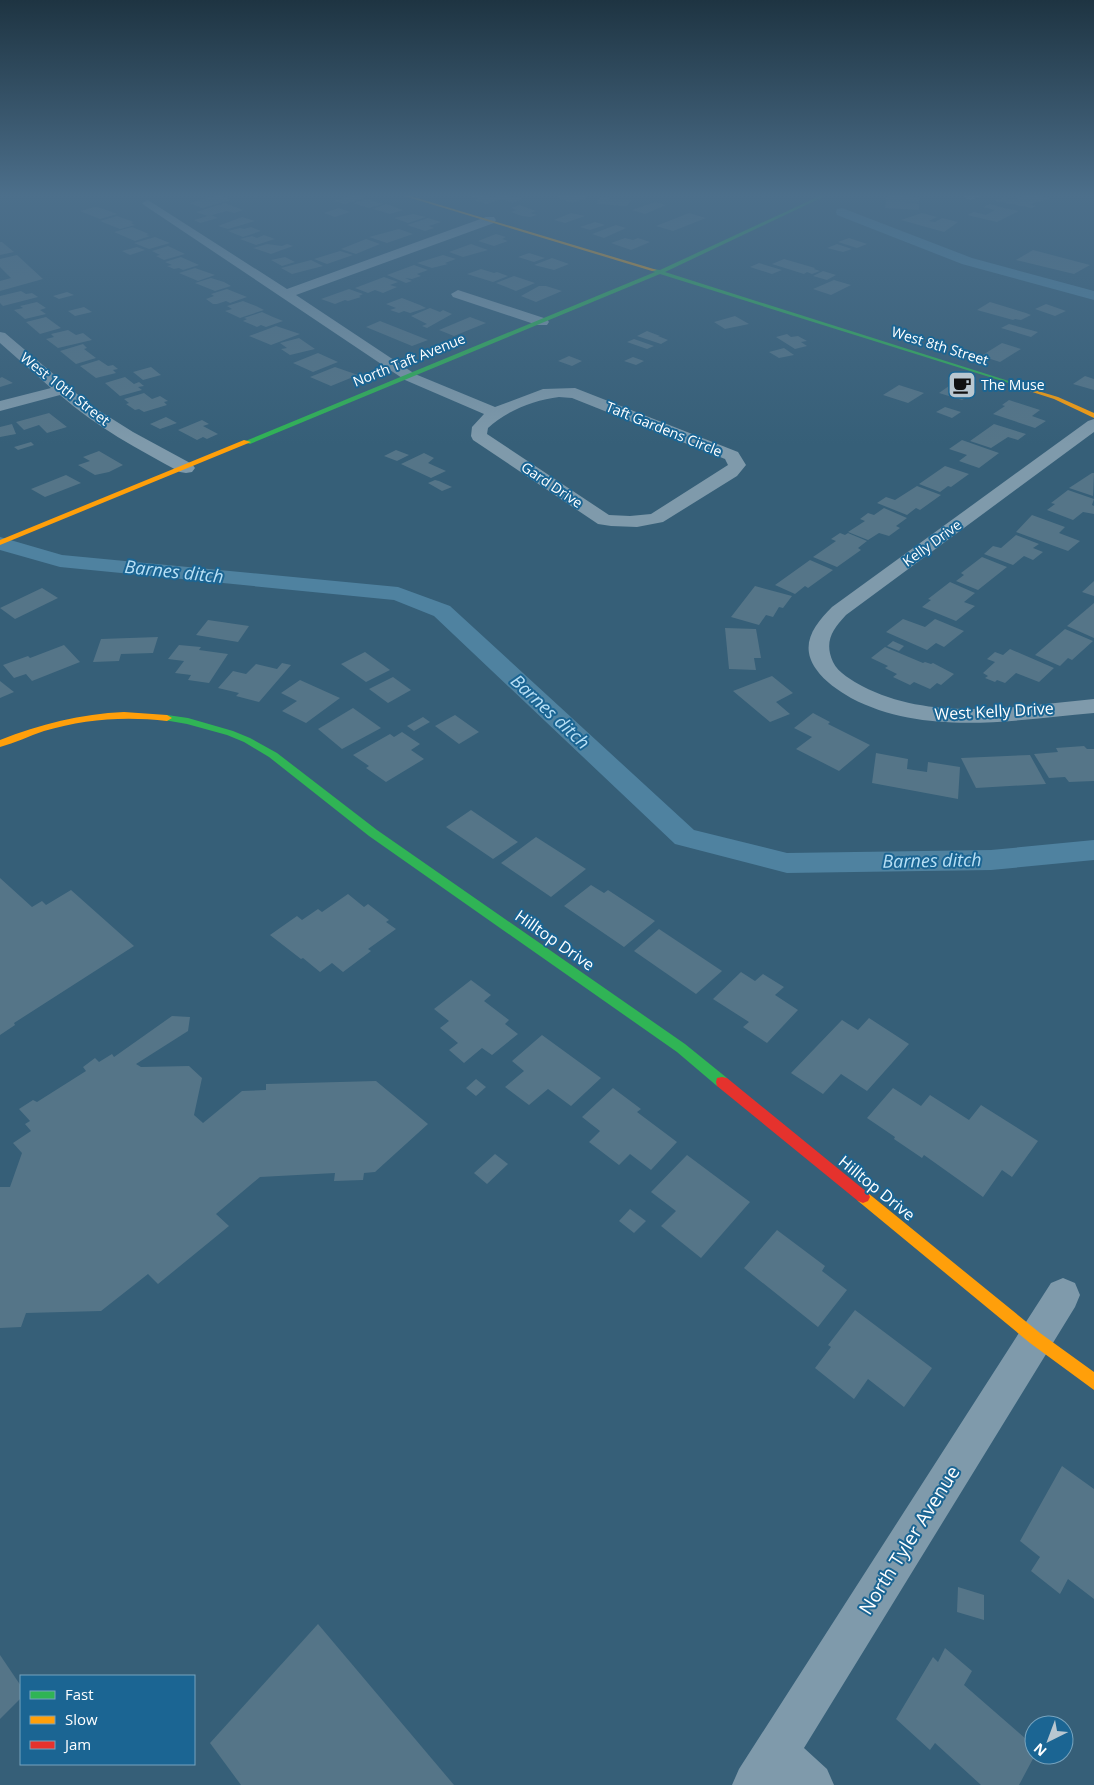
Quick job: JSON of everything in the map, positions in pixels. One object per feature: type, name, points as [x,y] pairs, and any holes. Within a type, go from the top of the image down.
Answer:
[{"type":"street","points":[[262,278],[410,377],[495,413]]},
{"type":"street","points":[[286,294],[329,278]]},
{"type":"street","name":"North Taft Avenue","points":[[0,544],[280,428],[410,377],[645,278]]},
{"type":"street","name":"West 8th Street","points":[[680,278],[1056,398],[1094,416]]},
{"type":"street","points":[[458,294],[542,322]]},
{"type":"street","name":"West 10th Street","points":[[0,336],[84,408],[127,436],[186,468]]},
{"type":"street","points":[[0,406],[62,390]]},
{"type":"street","name":"Taft Gardens Circle","points":[[495,413],[543,394],[575,393],[732,456],[737,465],[731,472],[657,518]]},
{"type":"street","name":"Gard Drive","points":[[495,413],[480,427],[479,436],[604,520],[623,523],[644,522],[657,518]]},
{"type":"street","name":"Kelly Drive","points":[[840,681],[825,667],[820,655],[818,642],[823,627],[839,611],[1094,424]]},
{"type":"street","name":"West Kelly Drive","points":[[840,681],[877,702],[920,714],[958,715],[1094,706]]},
{"type":"street","name":"Hilltop Drive","points":[[0,744],[60,722],[87,718],[146,716],[188,721],[230,733],[273,755],[373,833],[681,1048],[1035,1338],[1094,1382]]},
{"type":"street","name":"North Tyler Avenue","points":[[766,1768],[1063,1295]]},
{"type":"street","points":[[766,1768],[810,1785]]},
{"type":"building","points":[[10,278],[43,279],[0,291],[0,281]]},
{"type":"building","points":[[192,278],[206,278],[198,281]]},
{"type":"building","points":[[212,278],[231,286],[215,291],[195,283]]},
{"type":"building","points":[[381,278],[398,282],[390,285],[397,287],[383,293],[375,290],[368,293],[355,288]]},
{"type":"building","points":[[395,278],[406,278],[412,281],[406,283]]},
{"type":"building","points":[[481,278],[502,278],[493,282]]},
{"type":"building","points":[[508,278],[521,278],[535,283],[516,291],[496,283]]},
{"type":"building","points":[[834,280],[851,285],[831,295],[813,289]]},
{"type":"building","points":[[539,286],[562,291],[536,302],[521,296]]},
{"type":"building","points":[[227,289],[247,297],[230,303],[226,301],[217,304],[213,304],[206,299],[214,296],[211,294]]},
{"type":"building","points":[[349,289],[363,294],[359,296],[361,297],[335,304],[321,299]]},
{"type":"building","points":[[21,291],[26,294],[32,293],[38,297],[3,306],[0,303],[0,296]]},
{"type":"building","points":[[67,292],[74,295],[59,299],[53,296]]},
{"type":"building","points":[[402,298],[426,308],[410,313],[404,311],[399,313],[390,310],[396,308],[386,304]]},
{"type":"building","points":[[243,301],[264,310],[240,318],[225,311],[232,309],[227,306]]},
{"type":"building","points":[[37,302],[46,308],[40,310],[46,314],[25,319],[14,310],[23,308],[20,306]]},
{"type":"building","points":[[990,302],[1031,315],[1021,320],[1013,320],[977,310]]},
{"type":"building","points":[[1046,304],[1066,311],[1055,316],[1035,309]]},
{"type":"building","points":[[84,307],[92,312],[75,316],[68,311]]},
{"type":"building","points":[[430,308],[452,314],[427,328],[422,326],[427,324],[411,316]]},
{"type":"building","points":[[262,312],[283,321],[266,327],[261,325],[257,327],[243,321],[247,319],[244,318]]},
{"type":"building","points":[[735,316],[749,324],[725,329],[714,322]]},
{"type":"building","points":[[46,317],[61,328],[40,334],[26,322]]},
{"type":"building","points":[[470,317],[486,323],[454,336],[439,330]]},
{"type":"building","points":[[380,321],[428,340],[412,346],[366,327]]},
{"type":"building","points":[[1009,324],[1038,332],[1031,337],[1001,328]]},
{"type":"building","points":[[276,326],[300,334],[271,345],[249,336]]},
{"type":"building","points":[[68,330],[76,335],[83,333],[92,340],[58,348],[46,339],[54,337],[51,334]]},
{"type":"building","points":[[647,331],[668,340],[661,344],[637,336]]},
{"type":"building","points":[[787,334],[791,337],[798,336],[807,341],[801,342],[807,346],[795,349],[776,337]]},
{"type":"building","points":[[299,338],[315,349],[290,355],[281,349],[287,348],[280,343]]},
{"type":"building","points":[[634,339],[654,346],[647,349],[627,342]]},
{"type":"building","points":[[1002,343],[1021,349],[1000,362],[981,356]]},
{"type":"building","points":[[83,344],[87,348],[84,349],[96,358],[76,364],[60,351]]},
{"type":"building","points":[[784,348],[794,355],[779,358],[769,352]]},
{"type":"building","points":[[318,353],[338,362],[313,372],[293,363]]},
{"type":"building","points":[[569,356],[582,361],[572,366],[558,361]]},
{"type":"building","points":[[633,357],[644,361],[636,365],[624,361]]},
{"type":"building","points":[[99,360],[108,366],[113,365],[118,369],[113,370],[116,373],[96,378],[80,366]]},
{"type":"building","points":[[151,367],[161,375],[143,380],[133,372]]},
{"type":"building","points":[[335,367],[358,375],[331,386],[310,377]]},
{"type":"building","points":[[1085,376],[1094,379],[1094,390],[1073,384]]},
{"type":"building","points":[[2,377],[13,383],[0,387],[0,378]]},
{"type":"building","points":[[125,377],[134,384],[139,382],[144,386],[138,387],[142,390],[120,396],[105,383]]},
{"type":"building","points":[[956,381],[976,387],[965,395],[969,396],[962,400],[939,393]]},
{"type":"building","points":[[899,385],[924,393],[908,403],[883,395]]},
{"type":"building","points":[[144,393],[152,399],[160,396],[168,401],[164,402],[167,405],[144,412],[139,409],[135,410],[126,404],[129,403],[124,399]]},
{"type":"building","points":[[1009,400],[1040,410],[1032,416],[1046,421],[1035,428],[993,414],[1005,406],[1002,405]]},
{"type":"building","points":[[945,407],[961,412],[952,418],[936,412]]},
{"type":"building","points":[[49,413],[67,427],[47,433],[39,425],[24,430],[16,422]]},
{"type":"building","points":[[166,417],[177,423],[160,429],[150,424]]},
{"type":"building","points":[[202,420],[209,424],[203,426],[218,434],[207,439],[203,437],[197,440],[178,430]]},
{"type":"building","points":[[12,424],[16,434],[0,437],[0,427]]},
{"type":"building","points":[[994,424],[1026,434],[1018,440],[1008,437],[991,448],[970,441]]},
{"type":"building","points":[[962,440],[999,453],[979,468],[959,461],[967,455],[949,449]]},
{"type":"building","points":[[31,442],[34,445],[18,450],[14,447]]},
{"type":"building","points":[[396,450],[409,455],[397,461],[384,456]]},
{"type":"building","points":[[99,451],[123,465],[109,472],[95,475],[78,465],[90,461],[83,457]]},
{"type":"building","points":[[424,453],[434,458],[428,463],[446,471],[431,478],[401,464]]},
{"type":"building","points":[[945,466],[969,474],[951,487],[948,486],[940,492],[919,484]]},
{"type":"building","points":[[1094,473],[1093,496],[1069,488]]},
{"type":"building","points":[[66,475],[81,483],[45,497],[31,489]]},
{"type":"building","points":[[435,480],[452,487],[442,491],[428,483]]},
{"type":"building","points":[[917,486],[941,495],[920,510],[916,508],[907,515],[877,503],[886,497],[895,500]]},
{"type":"building","points":[[1068,490],[1094,499],[1092,505],[1094,506],[1094,514],[1083,512],[1073,520],[1047,510],[1055,504],[1051,503]]},
{"type":"building","points":[[884,508],[907,518],[896,526],[900,528],[889,536],[879,533],[868,540],[848,532],[865,521],[860,519],[868,513],[874,515]]},
{"type":"building","points":[[1032,515],[1065,527],[1059,533],[1080,541],[1068,551],[1016,532]]},
{"type":"building","points":[[840,533],[845,535],[848,533],[867,541],[858,548],[861,550],[837,567],[813,557],[836,541],[831,539]]},
{"type":"building","points":[[1016,535],[1039,544],[1033,548],[1043,552],[1033,560],[1024,556],[1013,565],[984,554],[993,546],[1001,548]]},
{"type":"building","points":[[982,557],[1007,567],[978,590],[956,581],[964,575],[961,573]]},
{"type":"building","points":[[810,560],[833,570],[808,588],[805,586],[795,594],[775,585]]},
{"type":"building","points":[[1094,581],[1094,596],[1082,592]]},
{"type":"building","points":[[950,582],[975,593],[964,602],[975,606],[956,621],[922,607],[931,600],[928,599]]},
{"type":"building","points":[[755,586],[792,596],[783,608],[779,607],[773,617],[766,615],[759,625],[731,617]]},
{"type":"building","points":[[42,588],[58,598],[15,619],[0,608]]},
{"type":"building","points":[[1094,603],[1094,638],[1067,626]]},
{"type":"building","points":[[903,619],[925,627],[935,619],[964,631],[944,647],[936,643],[927,650],[886,632]]},
{"type":"building","points":[[208,620],[249,626],[238,642],[196,635]]},
{"type":"building","points":[[725,628],[756,629],[761,658],[754,658],[756,670],[729,669]]},
{"type":"building","points":[[1065,629],[1093,641],[1072,660],[1068,658],[1060,666],[1035,655]]},
{"type":"building","points":[[158,637],[153,653],[121,654],[119,661],[93,662],[101,639]]},
{"type":"building","points":[[893,641],[904,646],[899,651],[887,646]]},
{"type":"building","points":[[64,645],[80,662],[32,681],[26,674],[14,678],[3,665],[28,656],[30,658]]},
{"type":"building","points":[[179,645],[201,647],[199,650],[228,654],[209,683],[188,680],[191,675],[175,673],[184,661],[168,659]]},
{"type":"building","points":[[885,647],[923,663],[933,663],[954,674],[941,685],[937,683],[930,689],[914,682],[910,685],[893,677],[897,674],[885,668],[888,666],[871,658]]},
{"type":"building","points":[[1010,649],[1054,668],[1039,682],[1016,673],[1005,683],[985,678],[988,676],[983,673],[995,662],[987,659],[995,652],[1003,655]]},
{"type":"building","points":[[365,652],[390,670],[366,682],[341,664]]},
{"type":"building","points":[[282,663],[291,665],[259,702],[236,696],[239,693],[218,688],[233,671],[246,674],[256,664],[277,669]]},
{"type":"building","points":[[772,676],[793,693],[776,702],[790,714],[770,722],[733,691]]},
{"type":"building","points":[[393,677],[411,690],[388,703],[369,689]]},
{"type":"building","points":[[300,680],[340,698],[306,723],[282,711],[297,701],[281,693]]},
{"type":"building","points":[[0,681],[14,692],[0,698]]},
{"type":"building","points":[[353,708],[381,728],[342,749],[318,729]]},
{"type":"building","points":[[813,713],[830,722],[828,724],[870,745],[839,771],[796,749],[812,737],[794,728]]},
{"type":"building","points":[[455,715],[479,732],[459,744],[435,726]]},
{"type":"building","points":[[423,717],[430,722],[414,731],[407,726]]},
{"type":"building","points":[[402,732],[420,744],[411,750],[424,759],[386,782],[366,768],[369,766],[353,755],[390,734],[394,737]]},
{"type":"building","points":[[1084,746],[1087,749],[1094,749],[1094,781],[1069,782],[1065,777],[1049,778],[1034,754],[1058,752],[1056,748]]},
{"type":"building","points":[[876,753],[908,759],[907,769],[927,772],[928,762],[960,767],[958,799],[872,783]]},
{"type":"building","points":[[1030,755],[1046,784],[976,788],[961,758]]},
{"type":"building","points":[[471,810],[518,842],[493,859],[446,827]]},
{"type":"building","points":[[536,837],[586,869],[551,897],[501,863]]},
{"type":"building","points":[[0,878],[32,907],[42,901],[46,905],[71,890],[134,946],[14,1023],[15,1025],[0,1035]]},
{"type":"building","points":[[591,885],[604,893],[608,890],[655,921],[624,947],[564,906]]},
{"type":"building","points":[[348,894],[364,907],[368,904],[389,920],[386,922],[396,929],[368,949],[371,951],[343,972],[332,963],[320,972],[270,935],[297,916],[302,920],[318,909],[322,912]]},
{"type":"building","points":[[659,929],[722,971],[696,994],[634,951]]},
{"type":"building","points":[[741,972],[755,981],[763,974],[784,987],[775,995],[798,1010],[767,1043],[743,1027],[749,1022],[713,999]]},
{"type":"building","points":[[471,980],[491,995],[484,1001],[509,1020],[505,1024],[518,1034],[492,1055],[482,1048],[464,1063],[449,1050],[458,1043],[440,1028],[449,1021],[434,1009]]},
{"type":"building","points":[[172,1016],[190,1017],[188,1031],[136,1064],[141,1067],[189,1066],[202,1078],[194,1115],[203,1123],[242,1091],[266,1090],[266,1084],[376,1081],[428,1124],[375,1172],[364,1173],[363,1180],[334,1181],[335,1173],[260,1177],[216,1214],[229,1226],[158,1284],[148,1274],[101,1311],[26,1313],[21,1327],[0,1328],[0,1187],[10,1187],[22,1153],[13,1143],[31,1131],[25,1124],[30,1121],[19,1109],[33,1100],[37,1102],[86,1071],[83,1067],[95,1058],[99,1062],[112,1054],[114,1057]]},
{"type":"building","points":[[869,1018],[909,1044],[867,1091],[841,1074],[823,1094],[791,1073],[842,1020],[858,1030]]},
{"type":"building","points":[[542,1035],[601,1078],[571,1106],[548,1089],[529,1105],[505,1087],[524,1071],[512,1061]]},
{"type":"building","points":[[476,1079],[486,1087],[476,1096],[466,1088]]},
{"type":"building","points":[[613,1088],[641,1109],[637,1112],[677,1142],[651,1170],[630,1154],[619,1165],[589,1142],[600,1131],[582,1117]]},
{"type":"building","points":[[893,1088],[921,1106],[930,1095],[969,1120],[981,1105],[1038,1141],[1012,1177],[1002,1170],[983,1197],[924,1155],[922,1158],[894,1139],[895,1137],[867,1118]]},
{"type":"building","points":[[495,1154],[508,1164],[487,1184],[474,1173]]},
{"type":"building","points":[[687,1155],[750,1202],[701,1258],[661,1226],[676,1211],[651,1192]]},
{"type":"building","points":[[630,1209],[646,1221],[634,1233],[619,1221]]},
{"type":"building","points":[[777,1230],[825,1266],[822,1271],[847,1290],[818,1327],[744,1268]]},
{"type":"building","points":[[855,1310],[932,1368],[904,1407],[868,1379],[854,1399],[815,1368],[831,1347],[828,1345]]},
{"type":"building","points":[[1062,1466],[1094,1489],[1094,1599],[1068,1579],[1060,1594],[1031,1571],[1040,1557],[1020,1541]]},
{"type":"building","points":[[958,1587],[984,1595],[984,1620],[957,1612]]},
{"type":"building","points":[[318,1624],[454,1785],[241,1785],[210,1743]]},
{"type":"building","points":[[945,1648],[972,1671],[964,1685],[1024,1737],[1024,1765],[1030,1765],[1019,1785],[981,1785],[935,1743],[930,1750],[896,1719],[933,1657],[938,1662]]},
{"type":"building","points":[[0,1655],[20,1685],[20,1699],[0,1719]]},
{"type":"waterway","points":[[1030,278],[1094,296]]},
{"type":"waterway","name":"Barnes ditch","points":[[0,543],[60,561],[398,594],[442,611],[685,837],[787,863],[991,860],[1094,850]]},
{"type":"traffic: fast","points":[[247,442],[645,278]]},
{"type":"traffic: fast","points":[[680,278],[1013,384]]},
{"type":"traffic: fast","points":[[167,718],[188,721],[230,733],[247,740],[273,755],[373,833],[681,1048],[722,1082]]},
{"type":"traffic: slow","points":[[1013,384],[1056,398],[1094,416]]},
{"type":"traffic: slow","points":[[0,543],[247,442]]},
{"type":"traffic: slow","points":[[0,744],[40,729],[82,719],[124,715],[167,718]]},
{"type":"traffic: slow","points":[[863,1197],[1035,1338],[1094,1382]]},
{"type":"traffic: jam","points":[[722,1082],[863,1197]]},
{"type":"place","name":"The Muse","points":[[962,385]]}]
